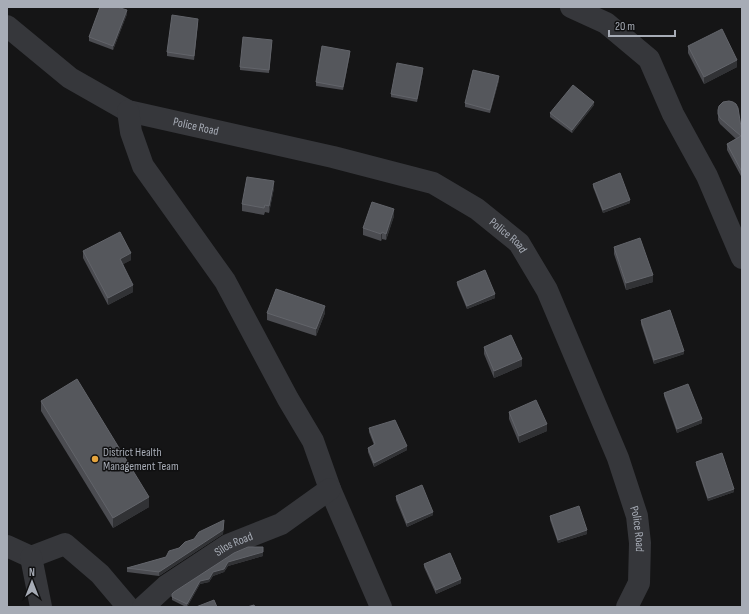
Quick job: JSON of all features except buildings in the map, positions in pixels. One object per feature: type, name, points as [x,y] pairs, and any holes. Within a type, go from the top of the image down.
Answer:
[{"type":"street","points":[[571,7],[606,23],[649,59],[673,114],[707,176],[742,258]]},
{"type":"street","name":"Police Road","points":[[7,26],[70,78],[128,111],[333,157],[433,183],[477,209],[519,243],[547,290],[618,458],[637,516],[640,543],[639,583],[626,607]]},
{"type":"street","points":[[128,111],[131,132],[143,166],[225,280],[288,399],[313,441],[330,489],[381,607]]},
{"type":"street","name":"Silos Road","points":[[143,607],[166,586],[228,545],[281,524],[330,489]]},
{"type":"street","points":[[7,546],[31,557],[65,544],[100,574],[128,607]]},
{"type":"street","points":[[31,557],[41,607]]},
{"type":"place","name":"District Health Management Team","points":[[95,459]]}]
